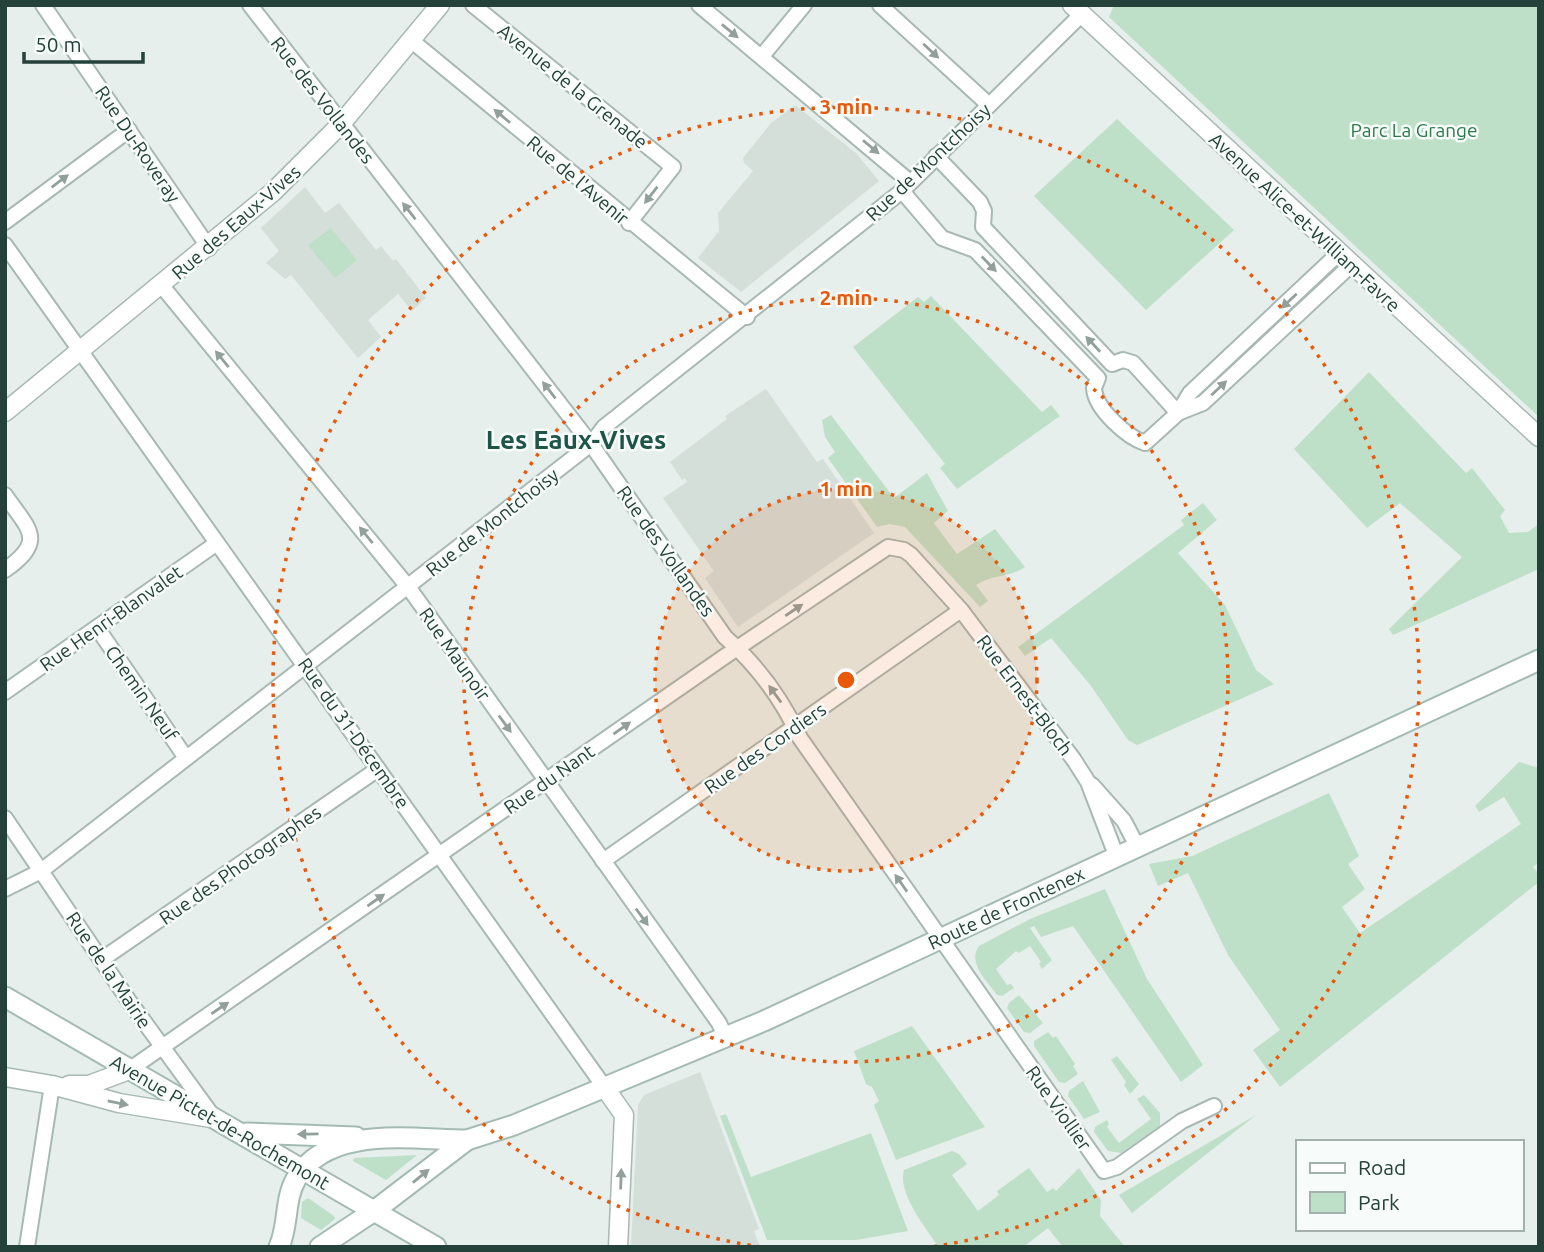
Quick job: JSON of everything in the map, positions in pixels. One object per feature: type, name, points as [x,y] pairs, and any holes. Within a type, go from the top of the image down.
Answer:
[{"type":"main road","name":"Route de Frontenex","points":[[467,1140],[605,1088],[726,1038],[1539,660]]},
{"type":"main road","name":"Avenue Pictet-de-Rochemont","points":[[5,997],[436,1247]]},
{"type":"main road","points":[[235,1130],[265,1136],[325,1134],[376,1139],[467,1140]]},
{"type":"main road","points":[[279,1247],[291,1191],[303,1170],[335,1147],[376,1139]]},
{"type":"main road","points":[[320,1247],[374,1211],[467,1140]]},
{"type":"main road","points":[[286,1215],[288,1237],[293,1247]]},
{"type":"street","name":"Rue Du-Roveray","points":[[43,5],[209,248]]},
{"type":"street","name":"Rue des Vollandes","points":[[250,5],[591,444],[725,637],[772,691],[941,938]]},
{"type":"street","name":"Rue des Eaux-Vives","points":[[5,412],[209,248],[273,192],[341,124],[440,5]]},
{"type":"street","name":"Avenue de la Grenade","points":[[473,5],[673,167],[629,223]]},
{"type":"street","points":[[699,5],[762,57],[906,187],[942,238],[975,250],[1098,378]]},
{"type":"street","points":[[762,57],[804,5]]},
{"type":"street","points":[[880,5],[989,105]]},
{"type":"street","name":"Rue de Montchoisy","points":[[5,888],[41,871],[409,588],[591,444],[604,427],[747,317],[906,187],[989,105],[1077,10]]},
{"type":"street","name":"Avenue Alice-et-William-Favre","points":[[1077,10],[1344,260],[1539,437]]},
{"type":"street","name":"Rue de l'Avenir","points":[[412,41],[629,223],[747,317]]},
{"type":"street","points":[[5,222],[129,130]]},
{"type":"street","points":[[936,156],[980,202],[984,211],[983,227],[963,245]]},
{"type":"street","points":[[983,227],[1112,364]]},
{"type":"street","name":"Rue du 31-Décembre","points":[[5,245],[217,544],[307,665],[624,1115],[618,1247]]},
{"type":"street","points":[[1178,414],[1133,363],[1123,360],[1112,364],[1098,378],[1094,388],[1098,403],[1132,439],[1145,443],[1178,414],[1191,393],[1344,260]]},
{"type":"street","name":"Rue Maunoir","points":[[162,286],[409,588],[726,1038]]},
{"type":"street","points":[[5,495],[30,533],[30,546],[5,570]]},
{"type":"street","name":"Rue Henri-Blanvalet","points":[[5,692],[217,544]]},
{"type":"street","name":"Rue du Nant","points":[[129,1069],[888,547],[904,550],[911,555],[961,610]]},
{"type":"street","name":"Rue des Cordiers","points":[[603,861],[961,610]]},
{"type":"street","name":"Rue Ernest-Bloch","points":[[961,610],[1088,782],[1124,821],[1137,846]]},
{"type":"street","name":"Chemin Neuf","points":[[97,629],[186,758]]},
{"type":"street","name":"Rue des Photographes","points":[[101,960],[378,769]]},
{"type":"street","name":"Rue Ernest-Bloch","points":[[1088,782],[1116,855]]},
{"type":"street","name":"Rue de la Mairie","points":[[5,818],[101,960],[215,1119]]},
{"type":"street","name":"Rue Viollier","points":[[941,938],[1104,1171],[1117,1167],[1182,1121],[1214,1106]]},
{"type":"street","points":[[52,1085],[89,1085],[129,1069]]},
{"type":"street","points":[[5,1077],[52,1085],[106,1101],[215,1119]]},
{"type":"street","points":[[27,1247],[52,1085]]},
{"type":"shaded area","points":[[795,105],[856,153],[879,181],[741,292],[698,258],[719,231],[718,213],[753,171],[744,163],[743,158],[771,123]]},
{"type":"shaded area","points":[[305,187],[325,213],[339,203],[376,250],[381,246],[393,261],[396,259],[426,298],[412,311],[398,294],[368,320],[381,337],[358,358],[291,275],[285,279],[266,263],[279,251],[261,228]]},
{"type":"shaded area","points":[[766,389],[817,462],[823,459],[874,533],[738,627],[705,578],[714,571],[663,498],[687,482],[685,478],[682,480],[670,462],[727,419],[725,416]]},
{"type":"shaded area","points":[[700,1072],[759,1229],[754,1231],[760,1247],[631,1247],[638,1105],[644,1095]]},
{"type":"green space","name":"Parc La Grange","points":[[1114,5],[1539,5],[1539,417],[1109,17]]},
{"type":"green space","points":[[1117,119],[1234,230],[1146,310],[1034,196]]},
{"type":"green space","points":[[331,228],[357,260],[335,278],[308,245]]},
{"type":"green space","points":[[931,296],[1042,412],[1051,405],[1060,416],[957,489],[940,468],[945,464],[853,347],[918,297],[924,302]]},
{"type":"green space","points":[[1369,372],[1466,473],[1472,468],[1505,510],[1500,516],[1509,533],[1528,532],[1539,524],[1539,569],[1393,635],[1389,629],[1462,557],[1400,503],[1367,528],[1294,449]]},
{"type":"green space","points":[[831,415],[894,498],[927,473],[948,511],[934,523],[957,554],[995,529],[1025,567],[976,585],[988,601],[980,607],[905,527],[889,524],[877,527],[828,458],[835,452],[825,437],[822,420]]},
{"type":"green space","points":[[1203,503],[1217,520],[1178,553],[1225,605],[1256,670],[1274,684],[1137,745],[1128,740],[1091,686],[1051,638],[1025,656],[1018,647],[1184,525],[1181,520]]},
{"type":"green space","points":[[1519,762],[1539,768],[1539,862],[1533,867],[1539,874],[1539,882],[1280,1087],[1253,1050],[1280,1030],[1228,955],[1188,873],[1158,886],[1149,864],[1192,856],[1329,793],[1359,856],[1348,864],[1365,889],[1342,907],[1360,933],[1521,824],[1504,797],[1479,812],[1475,806]]},
{"type":"green space","points":[[1105,889],[1147,979],[1203,1065],[1181,1082],[1073,926],[1041,937],[1034,926],[1030,928],[1052,960],[1042,969],[1039,964],[1041,962],[1030,946],[1019,953],[1016,951],[996,969],[1007,985],[1011,984],[1014,988],[1002,996],[997,995],[977,965],[975,959],[979,946],[1030,919]]},
{"type":"green space","points":[[1019,995],[1043,1023],[1030,1033],[1024,1032],[1007,1008]]},
{"type":"green space","points":[[912,1026],[985,1127],[896,1160],[874,1105],[879,1101],[872,1087],[866,1084],[854,1051]]},
{"type":"green space","points":[[1048,1032],[1053,1038],[1056,1036],[1075,1064],[1073,1066],[1078,1074],[1065,1083],[1059,1082],[1034,1046],[1034,1041]]},
{"type":"green space","points":[[1117,1056],[1139,1084],[1130,1094],[1124,1085],[1126,1082],[1111,1060]]},
{"type":"green space","points":[[1083,1081],[1100,1112],[1084,1119],[1068,1096],[1069,1091]]},
{"type":"green space","points":[[1144,1095],[1160,1113],[1160,1126],[1121,1153],[1108,1151],[1094,1132],[1095,1127],[1107,1120],[1107,1127],[1119,1143],[1151,1119],[1137,1099]]},
{"type":"green space","points":[[726,1114],[751,1177],[871,1133],[908,1231],[856,1240],[767,1240],[720,1116]]},
{"type":"green space","points":[[1256,1115],[1132,1213],[1119,1195]]},
{"type":"green space","points":[[952,1151],[959,1154],[967,1164],[952,1175],[978,1211],[999,1195],[997,1191],[1029,1168],[1047,1192],[1053,1188],[1056,1191],[1079,1168],[1101,1200],[1100,1216],[1125,1247],[1063,1247],[1048,1228],[1023,1247],[939,1247],[920,1221],[909,1199],[903,1179],[904,1170]]},
{"type":"green space","points":[[417,1155],[386,1180],[353,1161],[354,1158]]},
{"type":"green space","points":[[308,1198],[334,1216],[335,1219],[321,1230],[301,1218],[302,1202]]},
{"type":"district","name":"Les Eaux-Vives","points":[[576,440]]}]
